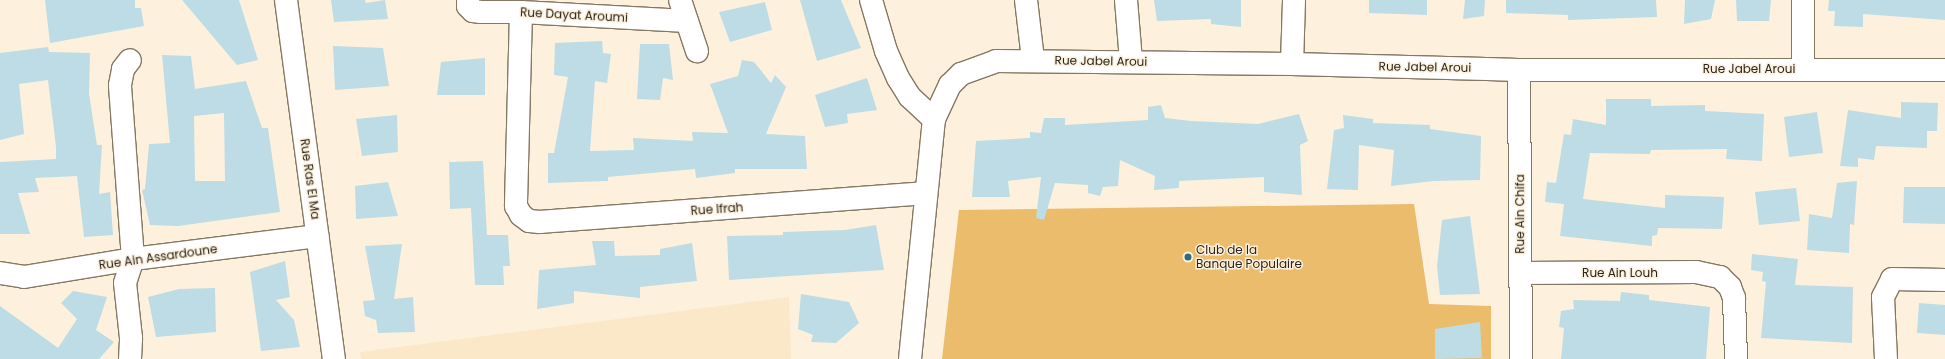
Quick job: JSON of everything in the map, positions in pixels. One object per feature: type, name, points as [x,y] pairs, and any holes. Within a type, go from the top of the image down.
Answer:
[{"type":"street","name":"Rue Ras El Ma","points":[[286,0],[334,359]]},
{"type":"street","name":"Rue Dayat Aroumi","points":[[468,0],[468,6],[473,11],[521,12],[687,21]]},
{"type":"street","points":[[680,0],[697,50]]},
{"type":"street","points":[[871,0],[886,51],[898,78],[910,97],[934,119]]},
{"type":"street","points":[[1026,0],[1033,60]]},
{"type":"street","points":[[1126,0],[1131,61]]},
{"type":"street","points":[[1292,64],[1294,0]]},
{"type":"street","points":[[1803,0],[1803,69]]},
{"type":"street","name":"Rue Ifrah","points":[[521,12],[516,206],[525,218],[540,222],[926,193]]},
{"type":"street","points":[[130,60],[123,69],[120,85],[134,260],[125,283],[131,338],[130,359]]},
{"type":"street","name":"Rue Jabel Aroui","points":[[910,359],[934,119],[950,85],[962,74],[996,61],[1131,61],[1519,70],[1945,70]]},
{"type":"street","name":"Rue Ain Chifa","points":[[1519,70],[1521,359]]},
{"type":"street","name":"Rue Ain Assardoune","points":[[0,273],[24,277],[134,260],[318,236]]},
{"type":"street","name":"Rue Ain Louh","points":[[1520,273],[1696,272],[1720,277],[1730,287],[1734,298],[1736,359]]},
{"type":"street","points":[[1886,359],[1884,297],[1892,279],[1945,280]]},
{"type":"shaded area","name":"Club de la Banque Populaire","points":[[1414,204],[1429,304],[1491,306],[1491,359],[942,359],[959,210]]},
{"type":"shaded area","points":[[789,297],[791,359],[361,359],[360,352]]},
{"type":"building","points":[[45,0],[135,0],[135,8],[141,8],[144,26],[50,43]]},
{"type":"building","points":[[182,0],[239,0],[258,60],[237,65]]},
{"type":"building","points":[[331,0],[365,0],[366,3],[385,0],[388,19],[334,22]]},
{"type":"building","points":[[800,0],[841,0],[861,48],[817,61]]},
{"type":"building","points":[[1154,0],[1241,0],[1241,27],[1211,24],[1211,19],[1157,21]]},
{"type":"building","points":[[1369,0],[1427,0],[1427,15],[1369,13]]},
{"type":"building","points":[[1465,0],[1485,0],[1484,16],[1463,19]]},
{"type":"building","points":[[1506,0],[1656,0],[1657,17],[1568,20],[1568,15],[1506,13]]},
{"type":"building","points":[[1685,0],[1715,0],[1711,19],[1684,24]]},
{"type":"building","points":[[1736,0],[1771,0],[1769,21],[1737,21]]},
{"type":"building","points":[[1829,0],[1945,0],[1945,20],[1863,14],[1863,27],[1834,26],[1835,11],[1828,11]]},
{"type":"building","points":[[765,2],[772,30],[730,42],[719,12]]},
{"type":"building","points":[[602,41],[603,53],[611,54],[607,83],[595,81],[590,151],[634,150],[633,138],[693,141],[692,132],[728,133],[710,84],[738,76],[742,60],[754,62],[771,83],[775,75],[786,87],[766,134],[805,136],[807,169],[735,169],[735,173],[696,178],[695,169],[608,177],[608,181],[548,183],[548,153],[554,153],[568,77],[554,75],[555,43]]},
{"type":"building","points":[[640,44],[669,44],[673,80],[663,78],[660,100],[637,99]]},
{"type":"building","points":[[333,46],[383,48],[389,86],[335,90]]},
{"type":"building","points":[[48,47],[49,52],[90,53],[89,94],[97,145],[102,145],[99,194],[110,192],[113,235],[84,237],[77,176],[35,178],[39,192],[18,193],[30,234],[0,234],[0,162],[56,159],[56,147],[48,80],[19,84],[24,134],[0,140],[0,53]]},
{"type":"building","points":[[162,55],[191,56],[195,89],[246,81],[262,128],[268,128],[280,212],[178,226],[150,225],[142,190],[145,189],[149,144],[170,143]],"holes":[[[224,113],[225,181],[195,181],[194,116]]]},
{"type":"building","points":[[485,58],[485,95],[437,95],[441,62]]},
{"type":"building","points":[[867,78],[877,110],[847,114],[848,123],[825,127],[815,95]]},
{"type":"building","points":[[1606,99],[1651,99],[1651,106],[1705,105],[1705,111],[1764,114],[1762,161],[1726,159],[1727,149],[1651,150],[1650,154],[1590,153],[1583,199],[1665,208],[1665,195],[1724,197],[1722,229],[1658,228],[1657,235],[1652,236],[1652,246],[1560,236],[1564,204],[1545,202],[1547,182],[1556,183],[1564,134],[1571,135],[1573,119],[1606,125]]},
{"type":"building","points":[[1901,102],[1938,103],[1937,131],[1927,131],[1927,148],[1876,146],[1874,160],[1858,158],[1858,167],[1840,166],[1848,110],[1901,118]]},
{"type":"building","points":[[1161,105],[1165,118],[1191,121],[1258,124],[1299,114],[1308,141],[1300,145],[1302,195],[1264,192],[1264,177],[1179,181],[1179,188],[1154,190],[1155,176],[1120,160],[1118,186],[1103,187],[1100,196],[1088,193],[1088,185],[1055,183],[1044,220],[1036,218],[1041,177],[1008,181],[1010,197],[972,197],[976,141],[1030,138],[1030,132],[1041,133],[1044,118],[1065,118],[1065,125],[1148,120],[1148,107]]},
{"type":"building","points":[[1817,112],[1823,153],[1789,157],[1784,117]]},
{"type":"building","points":[[397,115],[398,152],[362,156],[356,119]]},
{"type":"building","points":[[1343,115],[1373,119],[1373,123],[1430,125],[1430,129],[1481,136],[1480,180],[1434,181],[1391,186],[1394,150],[1359,145],[1358,190],[1327,189],[1334,130],[1344,128]]},
{"type":"building","points":[[483,161],[487,235],[508,235],[510,266],[503,266],[504,285],[475,285],[471,208],[450,209],[449,162]]},
{"type":"building","points":[[1857,181],[1854,225],[1850,224],[1849,253],[1807,250],[1809,214],[1832,218],[1837,183]]},
{"type":"building","points":[[388,182],[398,216],[356,219],[355,186]]},
{"type":"building","points":[[1904,187],[1945,187],[1945,224],[1903,223]]},
{"type":"building","points":[[1796,188],[1800,221],[1759,225],[1755,192]]},
{"type":"building","points":[[1470,216],[1480,294],[1440,295],[1437,266],[1442,220]]},
{"type":"building","points":[[876,225],[884,270],[729,280],[727,236],[783,235],[783,232],[845,230]]},
{"type":"building","points":[[592,241],[614,241],[615,256],[660,255],[660,249],[692,243],[697,281],[640,287],[640,298],[574,291],[574,303],[537,309],[539,270],[596,265]]},
{"type":"building","points":[[402,244],[394,299],[413,297],[415,332],[378,333],[376,320],[365,316],[363,301],[375,300],[365,246]]},
{"type":"building","points":[[1752,254],[1798,259],[1795,285],[1853,287],[1852,343],[1761,338],[1766,282],[1762,281],[1763,272],[1751,270]]},
{"type":"building","points":[[285,261],[290,297],[276,300],[294,320],[300,347],[261,351],[250,272]]},
{"type":"building","points":[[215,288],[216,332],[156,337],[148,297],[179,289]]},
{"type":"building","points":[[73,291],[107,297],[96,330],[114,342],[99,359],[0,359],[0,306],[58,348],[77,319],[61,303]]},
{"type":"building","points":[[1621,292],[1649,295],[1649,300],[1710,307],[1706,359],[1561,359],[1564,328],[1559,327],[1561,311],[1574,309],[1573,300],[1620,301]]},
{"type":"building","points":[[801,294],[849,302],[859,323],[836,343],[811,342],[813,335],[798,329]]},
{"type":"building","points":[[1919,303],[1945,305],[1945,335],[1917,333]]},
{"type":"building","points":[[1480,322],[1482,358],[1435,359],[1435,329]]},
{"type":"place","name":"Club de la Banque Populaire","points":[[1188,257]]}]
